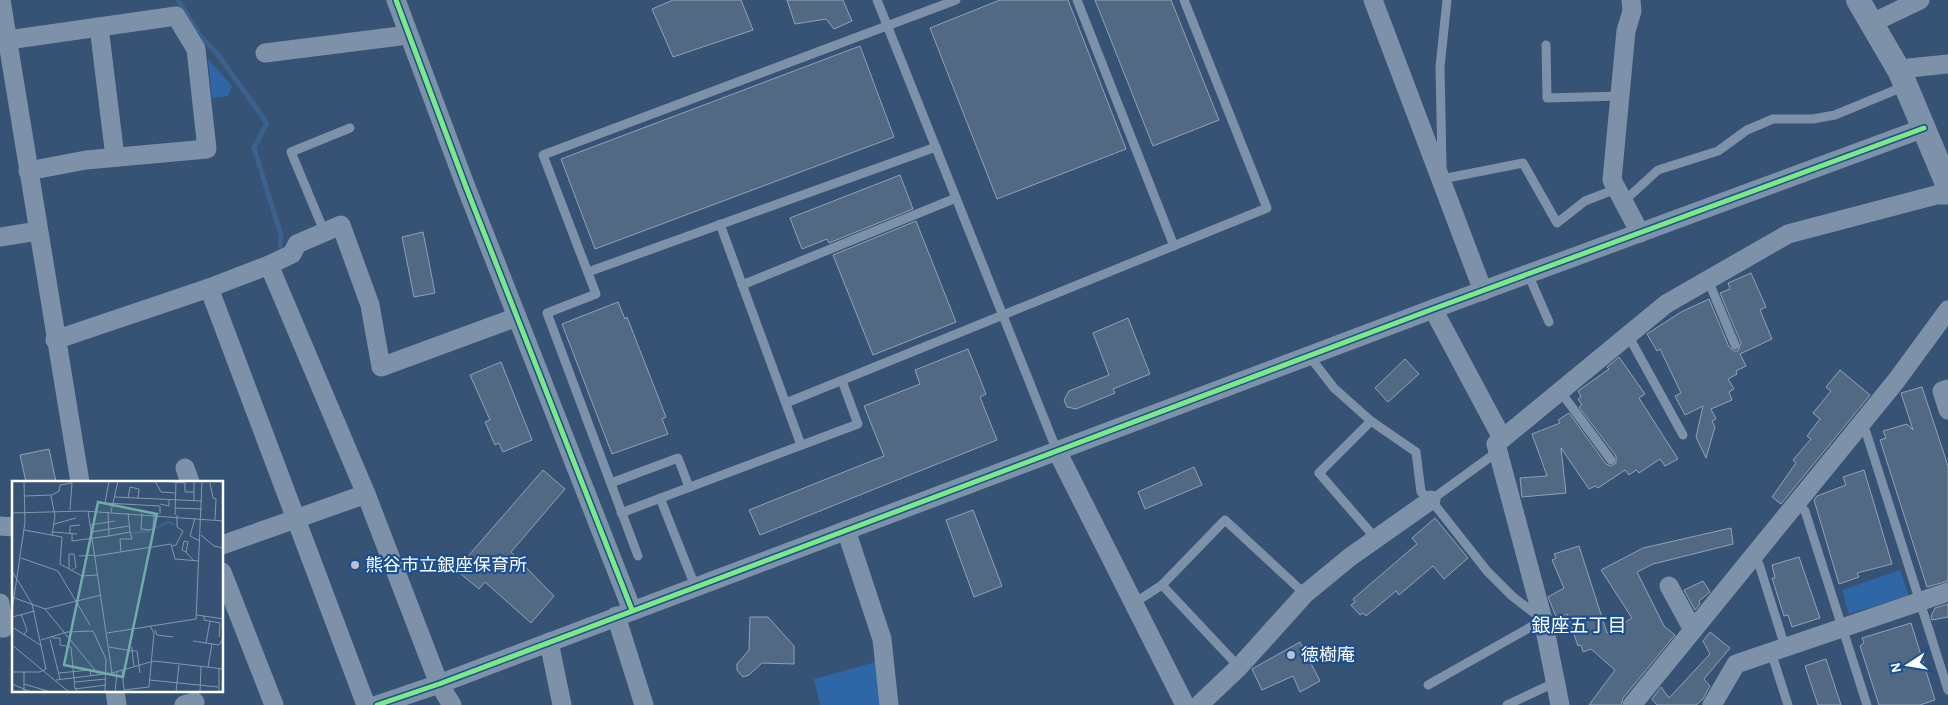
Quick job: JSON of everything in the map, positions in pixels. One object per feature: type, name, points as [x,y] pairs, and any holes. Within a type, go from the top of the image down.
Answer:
[{"type":"street","points":[[1,0],[55,340],[80,481]]},
{"type":"street","points":[[396,0],[517,317],[624,613],[644,705]]},
{"type":"street","points":[[1373,0],[1483,291]]},
{"type":"street","points":[[1631,0],[1632,11],[1626,31],[1612,180],[1640,233]]},
{"type":"street","points":[[1858,0],[1903,79],[1948,186]]},
{"type":"street","points":[[1872,23],[1920,0]]},
{"type":"street","points":[[8,40],[176,16],[196,49],[207,149],[86,160],[28,171]]},
{"type":"street","points":[[99,27],[114,157]]},
{"type":"street","points":[[265,53],[408,35]]},
{"type":"street","points":[[1903,79],[1909,68],[1948,64]]},
{"type":"street","points":[[377,705],[439,684],[695,586],[1310,357],[1433,308],[1924,128]]},
{"type":"street","points":[[1500,445],[1559,391],[1666,304],[1788,234],[1936,195],[1948,195]]},
{"type":"street","points":[[55,340],[209,288],[269,265],[292,254],[297,244],[341,225],[370,305],[381,368],[517,317]]},
{"type":"street","points":[[0,237],[38,231]]},
{"type":"street","points":[[269,265],[366,494],[439,684],[452,705]]},
{"type":"street","points":[[209,288],[366,705]]},
{"type":"street","points":[[1433,308],[1500,445],[1543,620],[1554,683],[1560,705]]},
{"type":"street","points":[[1632,705],[1859,426],[1948,310]]},
{"type":"street","points":[[1948,389],[1942,391],[1948,410]]},
{"type":"street","points":[[1057,451],[1185,705]]},
{"type":"street","points":[[224,544],[366,494]]},
{"type":"street","points":[[1199,705],[1240,667],[1305,594],[1350,557],[1377,540],[1431,500]]},
{"type":"street","points":[[846,530],[882,638],[889,705]]},
{"type":"street","points":[[224,577],[274,705]]},
{"type":"street","points":[[1669,586],[1693,630]]},
{"type":"street","points":[[1712,705],[1736,664],[1948,592]]},
{"type":"street","points":[[0,603],[4,628],[0,628]]},
{"type":"street","points":[[549,642],[562,705]]},
{"type":"street","points":[[115,692],[118,705]]},
{"type":"lane","points":[[877,0],[1057,451]]},
{"type":"lane","points":[[638,556],[547,313],[596,294],[543,155],[956,0]]},
{"type":"lane","points":[[1078,0],[1174,246]]},
{"type":"lane","points":[[786,403],[1267,208],[1184,0]]},
{"type":"lane","points":[[1447,0],[1440,67],[1442,180],[1523,164],[1557,223],[1585,200],[1620,195],[1658,170],[1718,151],[1747,130],[1756,126],[1773,119],[1813,119],[1835,114],[1903,79]]},
{"type":"lane","points":[[1546,45],[1547,98],[1620,96]]},
{"type":"lane","points":[[324,232],[291,152],[350,128]]},
{"type":"lane","points":[[588,272],[936,147]]},
{"type":"lane","points":[[742,285],[956,198]]},
{"type":"lane","points":[[720,224],[802,445]]},
{"type":"lane","points":[[1528,274],[1550,322]]},
{"type":"lane","points":[[1708,280],[1735,344]]},
{"type":"lane","points":[[1629,336],[1683,435]]},
{"type":"lane","points":[[1310,357],[1334,388],[1371,421],[1416,452],[1421,492],[1431,500],[1487,571],[1512,596],[1543,620],[1428,685]]},
{"type":"lane","points":[[621,513],[858,424],[842,381]]},
{"type":"lane","points":[[1559,391],[1611,460]]},
{"type":"lane","points":[[1371,421],[1319,473],[1377,540]]},
{"type":"lane","points":[[1859,426],[1866,432],[1948,690]]},
{"type":"lane","points":[[1431,500],[1500,445]]},
{"type":"lane","points":[[611,483],[678,458],[689,487]]},
{"type":"lane","points":[[660,498],[695,586]]},
{"type":"lane","points":[[1797,503],[1804,510],[1867,705]]},
{"type":"lane","points":[[1134,603],[1162,585],[1225,520],[1305,594]]},
{"type":"lane","points":[[1752,558],[1758,564],[1778,650],[1788,705]]},
{"type":"lane","points":[[1162,585],[1240,667]]},
{"type":"lane","points":[[1507,705],[1554,683]]},
{"type":"shaded area","points":[[208,59],[232,86],[228,96],[212,98]]},
{"type":"shaded area","points":[[1900,570],[1909,596],[1849,614],[1842,590]]},
{"type":"shaded area","points":[[879,661],[882,705],[820,705],[814,679]]},
{"type":"building","points":[[673,0],[741,0],[753,30],[673,57],[652,9]]},
{"type":"building","points":[[787,0],[843,0],[852,21],[834,29],[826,19],[795,24]]},
{"type":"building","points":[[1000,0],[1068,0],[1126,149],[997,199],[930,28]]},
{"type":"building","points":[[1095,0],[1171,0],[1219,120],[1153,146]]},
{"type":"building","points":[[860,46],[894,137],[595,249],[561,159]]},
{"type":"building","points":[[900,175],[913,209],[829,243],[827,239],[802,249],[790,218]]},
{"type":"building","points":[[916,221],[956,322],[873,355],[833,255]]},
{"type":"building","points":[[423,232],[435,293],[414,297],[402,237]]},
{"type":"building","points":[[1751,273],[1766,307],[1760,310],[1772,339],[1740,354],[1746,366],[1736,371],[1737,374],[1728,379],[1734,389],[1729,392],[1732,400],[1711,409],[1716,419],[1712,421],[1715,427],[1706,458],[1696,437],[1703,406],[1685,415],[1675,396],[1681,393],[1660,349],[1657,351],[1647,334],[1681,312],[1709,299],[1729,347],[1734,351],[1738,351],[1741,343],[1720,293],[1730,289],[1728,283]]},
{"type":"building","points":[[618,302],[625,319],[627,317],[666,417],[662,419],[668,434],[612,454],[562,324]]},
{"type":"building","points":[[1128,318],[1150,374],[1113,389],[1115,393],[1076,409],[1067,407],[1064,400],[1069,391],[1109,375],[1093,333]]},
{"type":"building","points":[[968,349],[986,394],[980,397],[997,440],[760,535],[749,510],[884,456],[864,406],[920,384],[915,370]]},
{"type":"building","points":[[1619,357],[1645,394],[1639,398],[1678,459],[1665,466],[1660,459],[1639,473],[1636,470],[1629,475],[1625,470],[1598,488],[1595,486],[1589,489],[1561,448],[1566,493],[1522,497],[1520,478],[1547,476],[1532,434],[1560,423],[1558,420],[1569,413],[1606,464],[1611,466],[1616,463],[1616,456],[1579,407],[1582,405],[1578,399],[1581,397],[1578,391],[1609,369],[1607,367]]},
{"type":"building","points":[[1405,359],[1419,374],[1388,402],[1375,388]]},
{"type":"building","points":[[501,362],[532,440],[503,452],[499,443],[495,445],[485,422],[490,420],[470,375]]},
{"type":"building","points":[[1840,370],[1870,395],[1781,504],[1772,497],[1796,463],[1793,460],[1811,439],[1807,436],[1820,419],[1813,413],[1831,391],[1826,387]]},
{"type":"building","points":[[1922,387],[1948,466],[1948,581],[1927,587],[1880,440],[1886,438],[1883,431],[1907,424],[1913,430],[1901,393]]},
{"type":"building","points":[[49,449],[56,481],[26,481],[20,455]]},
{"type":"building","points":[[1194,467],[1202,485],[1145,509],[1138,492]]},
{"type":"building","points":[[543,470],[565,489],[511,552],[554,596],[531,623],[485,582],[479,589],[456,570]]},
{"type":"building","points":[[1864,470],[1892,564],[1857,573],[1859,577],[1839,584],[1814,500],[1817,496],[1846,485],[1843,477]]},
{"type":"building","points":[[973,510],[1002,586],[974,597],[946,520]]},
{"type":"building","points":[[1435,518],[1468,558],[1444,579],[1433,566],[1399,595],[1396,591],[1366,616],[1363,613],[1360,615],[1351,605],[1355,602],[1353,599],[1417,544],[1412,538]]},
{"type":"building","points":[[1731,528],[1733,544],[1653,564],[1637,572],[1664,626],[1675,635],[1623,698],[1621,705],[1589,705],[1615,670],[1591,649],[1583,652],[1581,645],[1578,646],[1567,614],[1557,619],[1548,597],[1564,588],[1552,560],[1556,558],[1554,554],[1579,546],[1607,633],[1632,618],[1601,570],[1643,548]]},
{"type":"building","points":[[1799,557],[1820,618],[1792,627],[1788,615],[1784,616],[1772,578],[1775,578],[1772,565]]},
{"type":"building","points":[[1703,581],[1710,592],[1699,601],[1700,604],[1695,610],[1684,590]]},
{"type":"building","points":[[1948,604],[1948,617],[1932,620],[1931,616],[1935,608]]},
{"type":"building","points":[[750,617],[768,617],[794,646],[794,664],[762,663],[749,675],[743,677],[737,670],[737,664],[749,650]]},
{"type":"building","points":[[1911,623],[1935,700],[1920,705],[1879,705],[1860,646],[1864,643],[1862,638]]},
{"type":"building","points":[[1710,632],[1730,648],[1704,679],[1710,686],[1703,699],[1696,705],[1657,705],[1652,699],[1661,687],[1669,698],[1710,654],[1703,641]]},
{"type":"building","name":"徳樹庵","points":[[1300,642],[1320,681],[1300,692],[1293,676],[1262,690],[1252,669]]},
{"type":"building","points":[[1826,659],[1841,705],[1818,705],[1805,666]]},
{"type":"waterway","points":[[178,0],[201,37],[216,52],[267,123],[254,148],[281,235],[280,246]]},
{"type":"cycle path","points":[[396,0],[466,187],[632,610]]},
{"type":"cycle path","points":[[377,705],[439,684],[1433,309],[1924,128]]},
{"type":"place","name":"熊谷市立銀座保育所","points":[[355,565]]},
{"type":"place","name":"徳樹庵","points":[[1291,655]]},
{"type":"district","name":"銀座五丁目","points":[[1579,625]]}]
